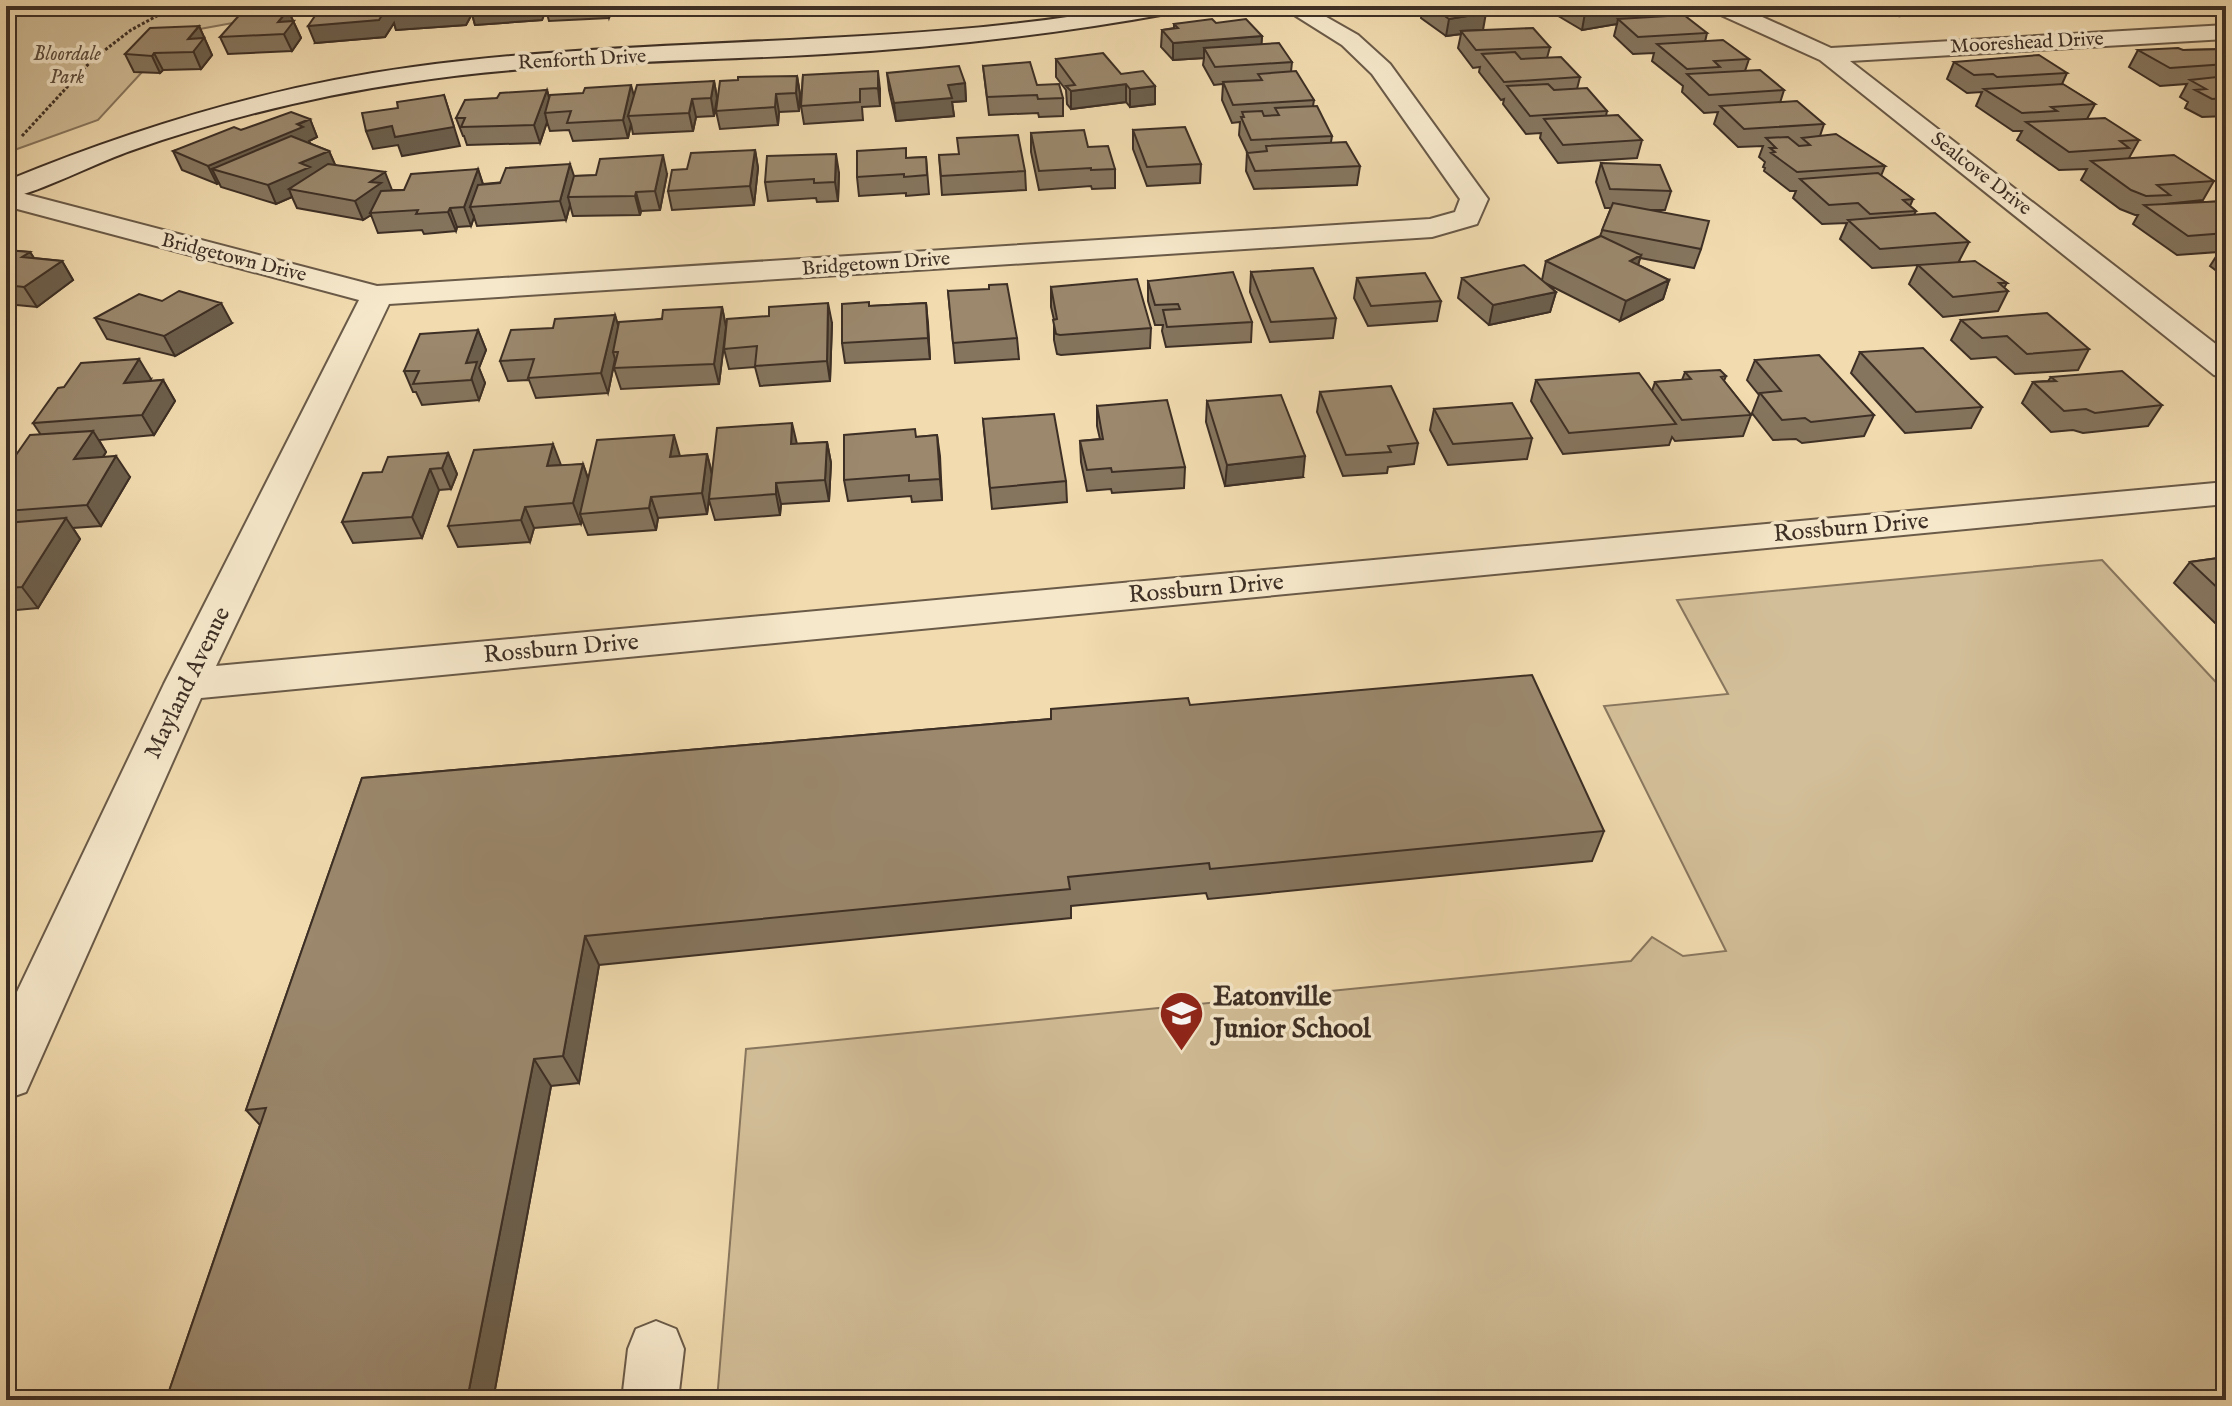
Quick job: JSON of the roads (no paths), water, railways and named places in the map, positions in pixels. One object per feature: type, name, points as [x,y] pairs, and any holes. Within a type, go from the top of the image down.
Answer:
[{"type":"street","name":"Renforth Drive","points":[[6,194],[87,157],[178,126],[321,90],[395,77],[539,62],[956,40],[1086,23],[1172,6]]},
{"type":"street","name":"Bridgetown Drive","points":[[6,194],[377,295],[1432,228],[1467,218],[1474,199],[1381,69],[1350,40],[1291,6]]},
{"type":"street","name":"Sealcove Drive","points":[[1720,6],[1828,55],[2226,368]]},
{"type":"street","name":"Mooreshead Drive","points":[[1828,55],[2226,32]]},
{"type":"street","name":"Mayland Avenue","points":[[6,1074],[186,684],[377,295]]},
{"type":"street","name":"Rossburn Drive","points":[[186,684],[2226,493]]},
{"type":"place","name":"Eatonville Junior School","points":[[1182,1052]]},
{"type":"park label","name":"Bloordale Park","points":[[67,66]]}]
